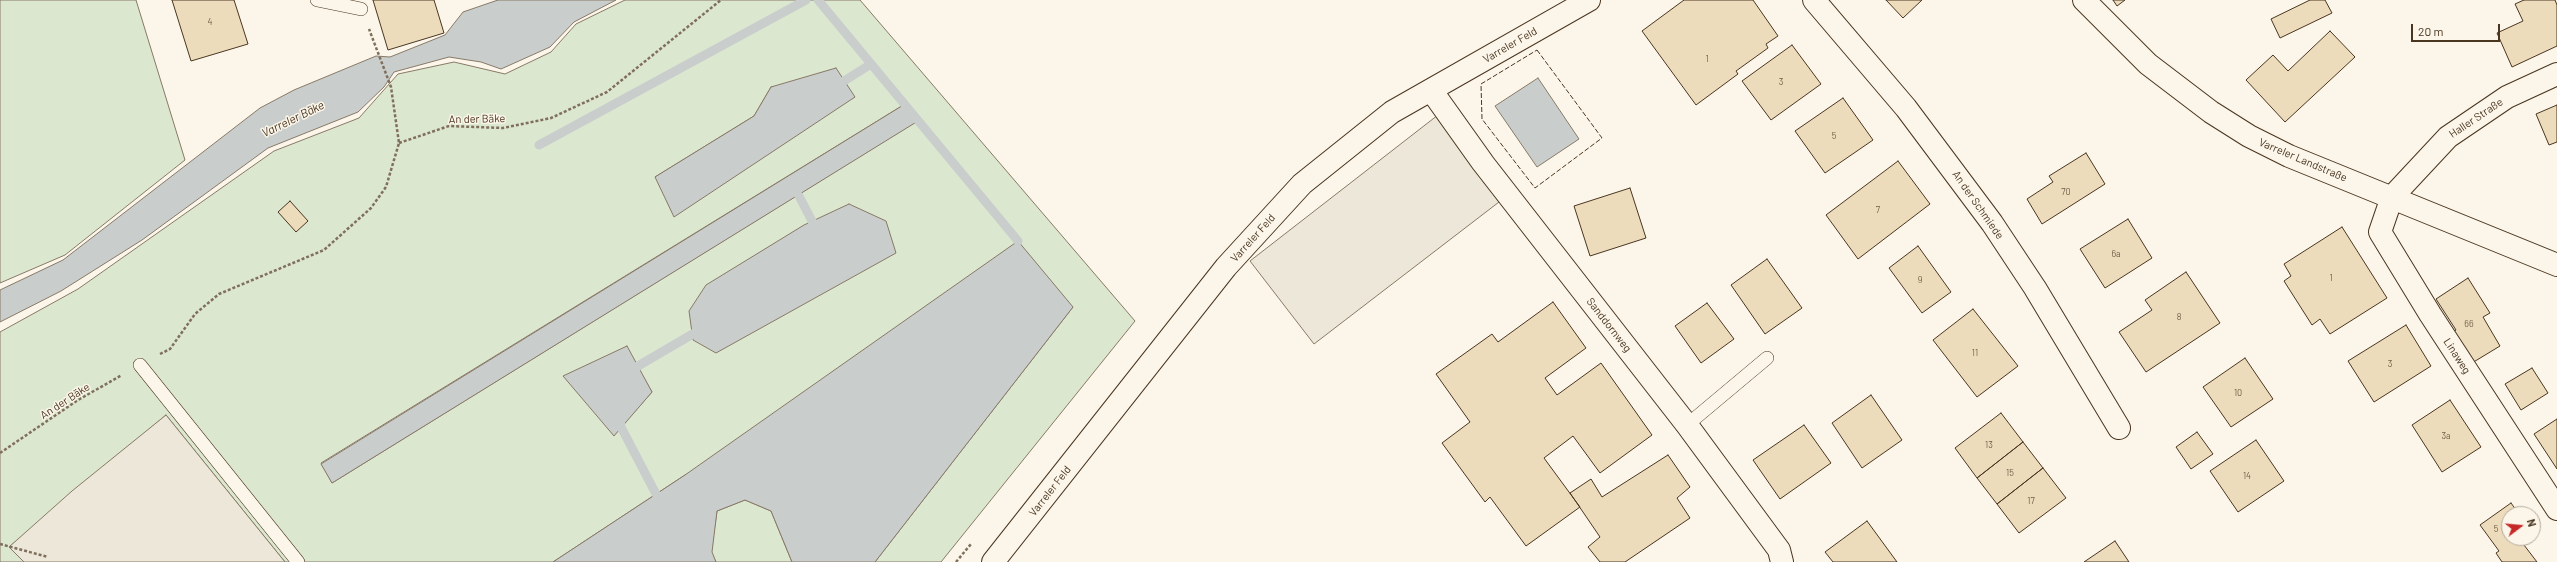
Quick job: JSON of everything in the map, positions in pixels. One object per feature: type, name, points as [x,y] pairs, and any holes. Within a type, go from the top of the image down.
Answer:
[{"type":"street","name":"Varreler Feld","points":[[993,562],[1226,267],[1302,184],[1392,112],[1589,0]]},
{"type":"street","name":"An der Schmiede","points":[[1814,0],[1906,108],[1992,223],[2035,288],[2119,428]]},
{"type":"street","name":"Varreler Landstraße","points":[[2084,0],[2148,64],[2211,112],[2242,132],[2289,156],[2557,264]]},
{"type":"street","name":"Haller Straße","points":[[2392,197],[2448,137],[2507,97],[2557,74]]},
{"type":"street","name":"Sanddornweg","points":[[1431,90],[1483,163],[1687,424],[1780,550],[1782,562]]},
{"type":"street","name":"Linaweg","points":[[2392,197],[2380,232],[2430,314],[2557,509]]},
{"type":"lane","points":[[317,0],[361,8]]},
{"type":"lane","points":[[1687,424],[1767,358]]},
{"type":"lane","points":[[140,365],[298,562]]},
{"type":"path","name":"An der Bäke","points":[[399,143],[450,126],[503,128],[551,118],[607,92],[721,0]]},
{"type":"path","points":[[170,349],[193,317],[219,294],[324,250],[371,208],[386,187],[399,143],[392,87],[380,53]]},
{"type":"path","name":"An der Bäke","points":[[0,453],[78,400],[140,365]]},
{"type":"path","points":[[0,544],[48,557]]},
{"type":"green space","points":[[0,0],[136,0],[185,160],[65,255],[0,283]]},
{"type":"green space","points":[[625,0],[860,0],[1135,321],[941,562],[875,562],[1073,307],[685,475],[553,562],[285,562],[166,415],[9,547],[24,562],[0,562],[0,332],[78,289],[274,151],[359,118],[398,74],[454,62],[505,74],[551,52],[576,24]],"holes":[[[771,87],[855,97],[655,177],[754,116]],[[905,104],[917,121],[332,483],[321,463]],[[626,347],[652,392],[614,435]]]},
{"type":"green space","points":[[745,500],[771,511],[792,562],[716,562],[711,552],[717,511]]},
{"type":"shaded area","points":[[1438,115],[1499,202],[1314,344],[1250,261]]},
{"type":"shaded area","points":[[166,415],[285,562],[24,562],[9,547],[72,491]]},
{"type":"water","name":"Varreler Bäke","points":[[498,0],[616,0],[574,22],[550,47],[501,69],[481,62],[449,57],[394,72],[384,87],[358,112],[268,148],[142,240],[61,291],[0,322],[0,290],[63,260],[260,108],[294,90],[376,56],[390,57],[445,35],[463,12]]},
{"type":"water","points":[[836,68],[855,97],[674,217],[655,177],[754,116],[771,87]]},
{"type":"water","points":[[1538,78],[1579,139],[1537,167],[1495,106]]},
{"type":"water","points":[[905,104],[918,121],[332,483],[321,464]]},
{"type":"water","points":[[849,204],[886,221],[896,253],[716,353],[693,340],[689,311],[706,285],[804,225]]},
{"type":"water","points":[[1018,241],[1073,307],[875,562],[792,562],[771,511],[745,500],[717,511],[712,552],[716,562],[553,562],[685,475]]},
{"type":"water","points":[[627,346],[652,392],[614,436],[563,376]]},
{"type":"building","points":[[172,0],[234,0],[248,44],[191,61]]},
{"type":"building","points":[[373,0],[434,0],[444,33],[388,50]]},
{"type":"building","points":[[1684,0],[1753,0],[1778,36],[1766,44],[1768,48],[1736,71],[1738,74],[1696,105],[1642,31]]},
{"type":"building","points":[[1886,0],[1922,0],[1903,18]]},
{"type":"building","points":[[2113,0],[2125,0],[2117,6]]},
{"type":"building","points":[[2310,0],[2325,0],[2332,13],[2280,38],[2271,19]]},
{"type":"building","points":[[2524,0],[2555,0],[2557,5],[2557,46],[2512,67],[2497,33],[2523,21],[2515,4]]},
{"type":"building","points":[[2330,31],[2355,57],[2285,122],[2246,80],[2273,55],[2288,71]]},
{"type":"building","points":[[1792,45],[1821,84],[1771,120],[1742,81]]},
{"type":"building","points":[[1843,98],[1873,140],[1825,173],[1795,131]]},
{"type":"building","points":[[2557,105],[2557,142],[2549,145],[2536,114]]},
{"type":"building","points":[[2086,153],[2105,184],[2042,224],[2027,199],[2053,182],[2049,176]]},
{"type":"building","points":[[1898,161],[1930,204],[1858,259],[1826,215]]},
{"type":"building","points":[[1630,188],[1646,238],[1590,256],[1574,206]]},
{"type":"building","points":[[290,201],[308,221],[296,232],[278,212]]},
{"type":"building","points":[[2128,219],[2152,258],[2105,288],[2080,249]]},
{"type":"building","points":[[2342,227],[2387,298],[2330,334],[2320,319],[2312,325],[2284,281],[2291,276],[2284,264]]},
{"type":"building","points":[[1918,246],[1951,292],[1922,313],[1889,268]]},
{"type":"building","points":[[1767,259],[1802,308],[1765,334],[1731,285]]},
{"type":"building","points":[[2186,272],[2220,323],[2146,372],[2119,332],[2152,310],[2145,300]]},
{"type":"building","points":[[2468,278],[2490,313],[2483,317],[2500,346],[2467,366],[2448,335],[2456,330],[2436,299]]},
{"type":"building","points":[[1553,302],[1586,348],[1545,378],[1557,395],[1601,363],[1652,435],[1600,473],[1573,436],[1544,458],[1580,507],[1526,546],[1490,497],[1485,502],[1442,443],[1470,422],[1436,374],[1492,334],[1498,342]]},
{"type":"building","points":[[1707,303],[1734,339],[1701,363],[1675,326]]},
{"type":"building","points":[[1973,309],[2018,366],[1977,397],[1933,340]]},
{"type":"building","points":[[2406,325],[2431,366],[2374,402],[2348,361]]},
{"type":"building","points":[[2245,358],[2273,399],[2231,427],[2203,387]]},
{"type":"building","points":[[2532,368],[2548,393],[2521,410],[2505,384]]},
{"type":"building","points":[[1871,395],[1902,440],[1862,468],[1832,423]]},
{"type":"building","points":[[2450,400],[2481,447],[2442,472],[2412,425]]},
{"type":"building","points":[[2001,413],[2023,442],[1977,478],[1955,448]]},
{"type":"building","points":[[2557,419],[2557,469],[2534,434]]},
{"type":"building","points":[[1804,425],[1831,463],[1780,499],[1753,460]]},
{"type":"building","points":[[2197,432],[2213,454],[2191,469],[2176,447]]},
{"type":"building","points":[[2256,440],[2284,481],[2238,512],[2210,471]]},
{"type":"building","points":[[2023,442],[2043,468],[1997,504],[1977,478]]},
{"type":"building","points":[[1668,455],[1690,487],[1677,498],[1690,518],[1625,562],[1600,562],[1588,547],[1600,537],[1570,493],[1591,479],[1602,497]]},
{"type":"building","points":[[2043,468],[2066,498],[2019,533],[1997,504]]},
{"type":"building","points":[[2501,510],[2501,546],[2525,546],[2537,562],[2502,562],[2496,553],[2499,551],[2480,525]]},
{"type":"building","points":[[1867,521],[1897,562],[1833,562],[1825,552]]},
{"type":"building","points":[[2115,541],[2129,562],[2084,562]]},
{"type":"waterway","points":[[539,145],[806,0]]},
{"type":"waterway","points":[[818,0],[1018,241]]},
{"type":"waterway","points":[[844,81],[871,64]]},
{"type":"waterway","points":[[799,196],[812,221],[815,232]]},
{"type":"waterway","points":[[630,376],[638,366],[703,328]]},
{"type":"waterway","points":[[619,416],[621,427],[656,494]]},
{"type":"fence","points":[[1537,50],[1602,138],[1535,188],[1482,119],[1481,84],[1537,50]]}]
